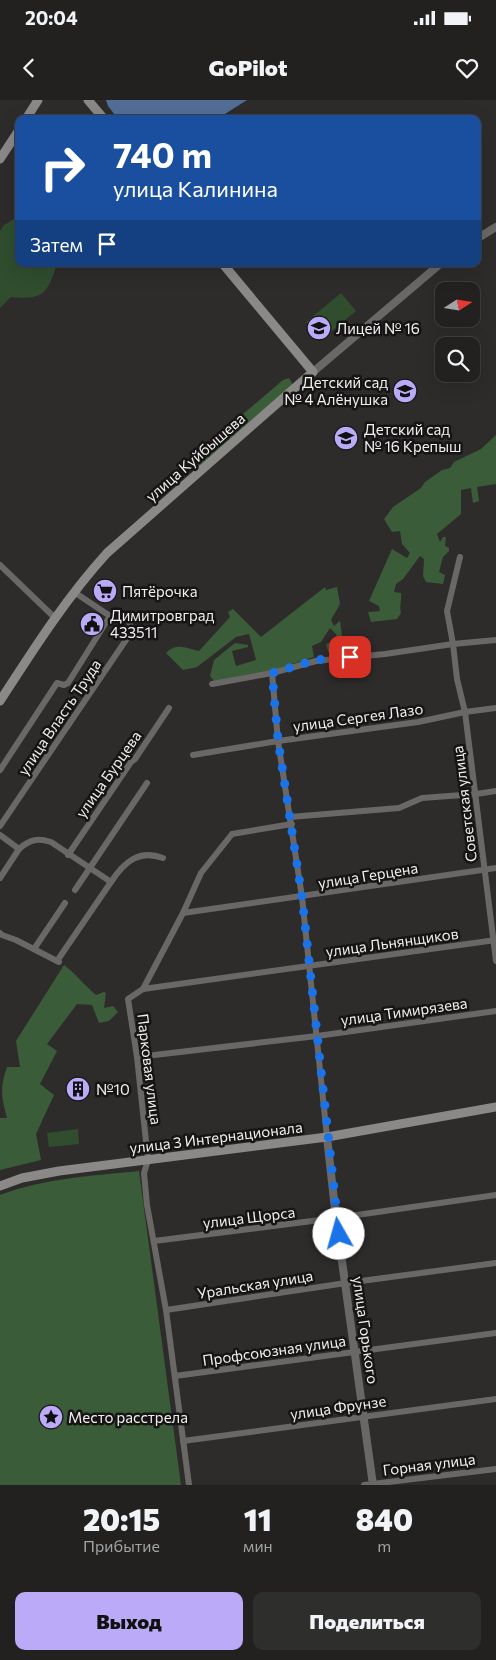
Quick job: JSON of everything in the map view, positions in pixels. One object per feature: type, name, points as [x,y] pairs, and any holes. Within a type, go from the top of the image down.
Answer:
[{"type":"main road","points":[[29,115],[38,100]]},
{"type":"main road","points":[[88,100],[100,115]]},
{"type":"main road","points":[[92,100],[101,115]]},
{"type":"main road","points":[[0,159],[15,136]]},
{"type":"main road","points":[[226,267],[313,372]]},
{"type":"main road","name":"улица Куйбышева","points":[[0,701],[74,592],[107,553],[313,372]]},
{"type":"main road","name":"улица 3 Интернационала","points":[[0,1186],[22,1178],[59,1171],[327,1137],[496,1107]]},
{"type":"street","points":[[481,236],[496,227]]},
{"type":"street","name":"улица Куйбышева","points":[[313,372],[436,267]]},
{"type":"street","name":"Советская улица","points":[[460,557],[446,611],[453,644],[457,679],[465,712],[484,870],[495,940],[496,961]]},
{"type":"street","points":[[0,565],[56,618]]},
{"type":"street","points":[[74,592],[110,616]]},
{"type":"street","name":"улица Власть Труда","points":[[0,770],[57,683],[64,685],[68,683],[110,616],[121,616],[129,621],[132,631],[0,826]]},
{"type":"street","points":[[212,684],[272,673],[316,660],[385,654],[496,640]]},
{"type":"street","name":"улица Горького","points":[[272,673],[278,740],[302,897],[336,1218],[356,1351],[370,1485]]},
{"type":"street","name":"улица Бурцева","points":[[68,855],[168,708]]},
{"type":"street","name":"улица Сергея Лазо","points":[[193,755],[278,740],[418,722],[465,712],[496,708]]},
{"type":"street","points":[[75,890],[147,783]]},
{"type":"street","points":[[291,820],[399,808],[422,798],[496,791]]},
{"type":"street","name":"Парковая улица","points":[[189,1485],[166,1310],[147,1205],[144,1173],[148,1160],[137,1057],[128,999],[143,989],[184,913],[206,865],[232,834],[291,820]]},
{"type":"street","points":[[0,835],[19,848]]},
{"type":"street","points":[[0,878],[19,848],[30,840],[41,839],[51,842],[110,882]]},
{"type":"street","points":[[0,933],[2,936],[16,940],[59,962],[110,882],[123,867],[137,857],[154,854],[163,858]]},
{"type":"street","name":"улица Герцена","points":[[184,913],[496,868]]},
{"type":"street","points":[[34,949],[65,903]]},
{"type":"street","name":"улица Льнянщиков","points":[[143,989],[495,940]]},
{"type":"street","name":"улица Тимирязева","points":[[137,1057],[317,1036],[496,1011]]},
{"type":"street","name":"улица Щорса","points":[[154,1241],[496,1195]]},
{"type":"street","name":"Уральская улица","points":[[166,1310],[496,1263]]},
{"type":"street","name":"Профсоюзная улица","points":[[175,1376],[496,1333]]},
{"type":"street","name":"улица Фрунзе","points":[[182,1441],[496,1399]]},
{"type":"street","name":"Горная улица","points":[[370,1485],[496,1469]]},
{"type":"green space","points":[[15,218],[15,267],[56,267],[43,293],[31,297],[11,297],[0,308],[0,231],[4,225]]},
{"type":"green space","points":[[341,293],[356,311],[321,340],[306,322]]},
{"type":"green space","points":[[289,378],[293,385],[200,466],[195,466],[195,455],[283,380]]},
{"type":"green space","points":[[496,435],[496,484],[477,487],[479,501],[473,503],[471,488],[461,490],[461,514],[437,534],[440,542],[443,537],[446,537],[445,546],[449,548],[449,551],[443,557],[439,572],[445,575],[443,584],[426,582],[423,576],[424,559],[420,556],[403,579],[396,584],[394,592],[401,593],[401,613],[397,619],[371,622],[368,612],[380,611],[379,606],[369,601],[392,549],[407,558],[410,553],[402,544],[400,531],[392,532],[384,519],[393,507],[421,488],[425,482],[442,470],[450,468],[454,462],[481,449]]},
{"type":"green space","points":[[325,587],[326,590],[337,587],[340,604],[331,620],[334,626],[340,621],[343,643],[341,651],[328,652],[326,644],[337,641],[336,634],[330,628],[321,642],[312,646],[314,657],[270,671],[214,681],[210,676],[214,660],[235,643],[248,645],[248,647],[232,651],[236,666],[256,660],[249,634],[236,637],[197,667],[183,670],[166,653],[177,647],[199,651],[230,617],[228,612],[233,609],[261,637]]},
{"type":"green space","points":[[64,965],[96,995],[106,993],[104,1008],[113,1006],[118,1012],[109,1021],[99,1023],[92,1005],[77,1004],[47,1044],[57,1051],[40,1084],[54,1095],[36,1134],[41,1160],[0,1170],[0,1118],[7,1118],[2,1092],[7,1067],[20,1067],[16,1041]]},
{"type":"green space","points":[[78,1129],[79,1144],[49,1147],[47,1133]]},
{"type":"green space","points":[[139,1171],[181,1485],[0,1485],[0,1195],[51,1181]]},
{"type":"water","points":[[106,100],[247,100],[223,115],[115,115]]},
{"type":"place","name":"Лицей № 16","points":[[319,328]]},
{"type":"place","name":"Детский сад № 4 Алёнушка","points":[[405,391]]},
{"type":"place","name":"Детский сад № 16 Крепыш","points":[[346,438]]},
{"type":"place","name":"Пятёрочка","points":[[105,591]]},
{"type":"place","name":"Димитровград 433511","points":[[92,624]]},
{"type":"place","name":"№10","points":[[78,1089]]},
{"type":"place","name":"Место расстрела","points":[[51,1417]]},
{"type":"route","points":[[339,1234],[302,897],[278,740],[272,673],[316,660],[350,657]]}]
